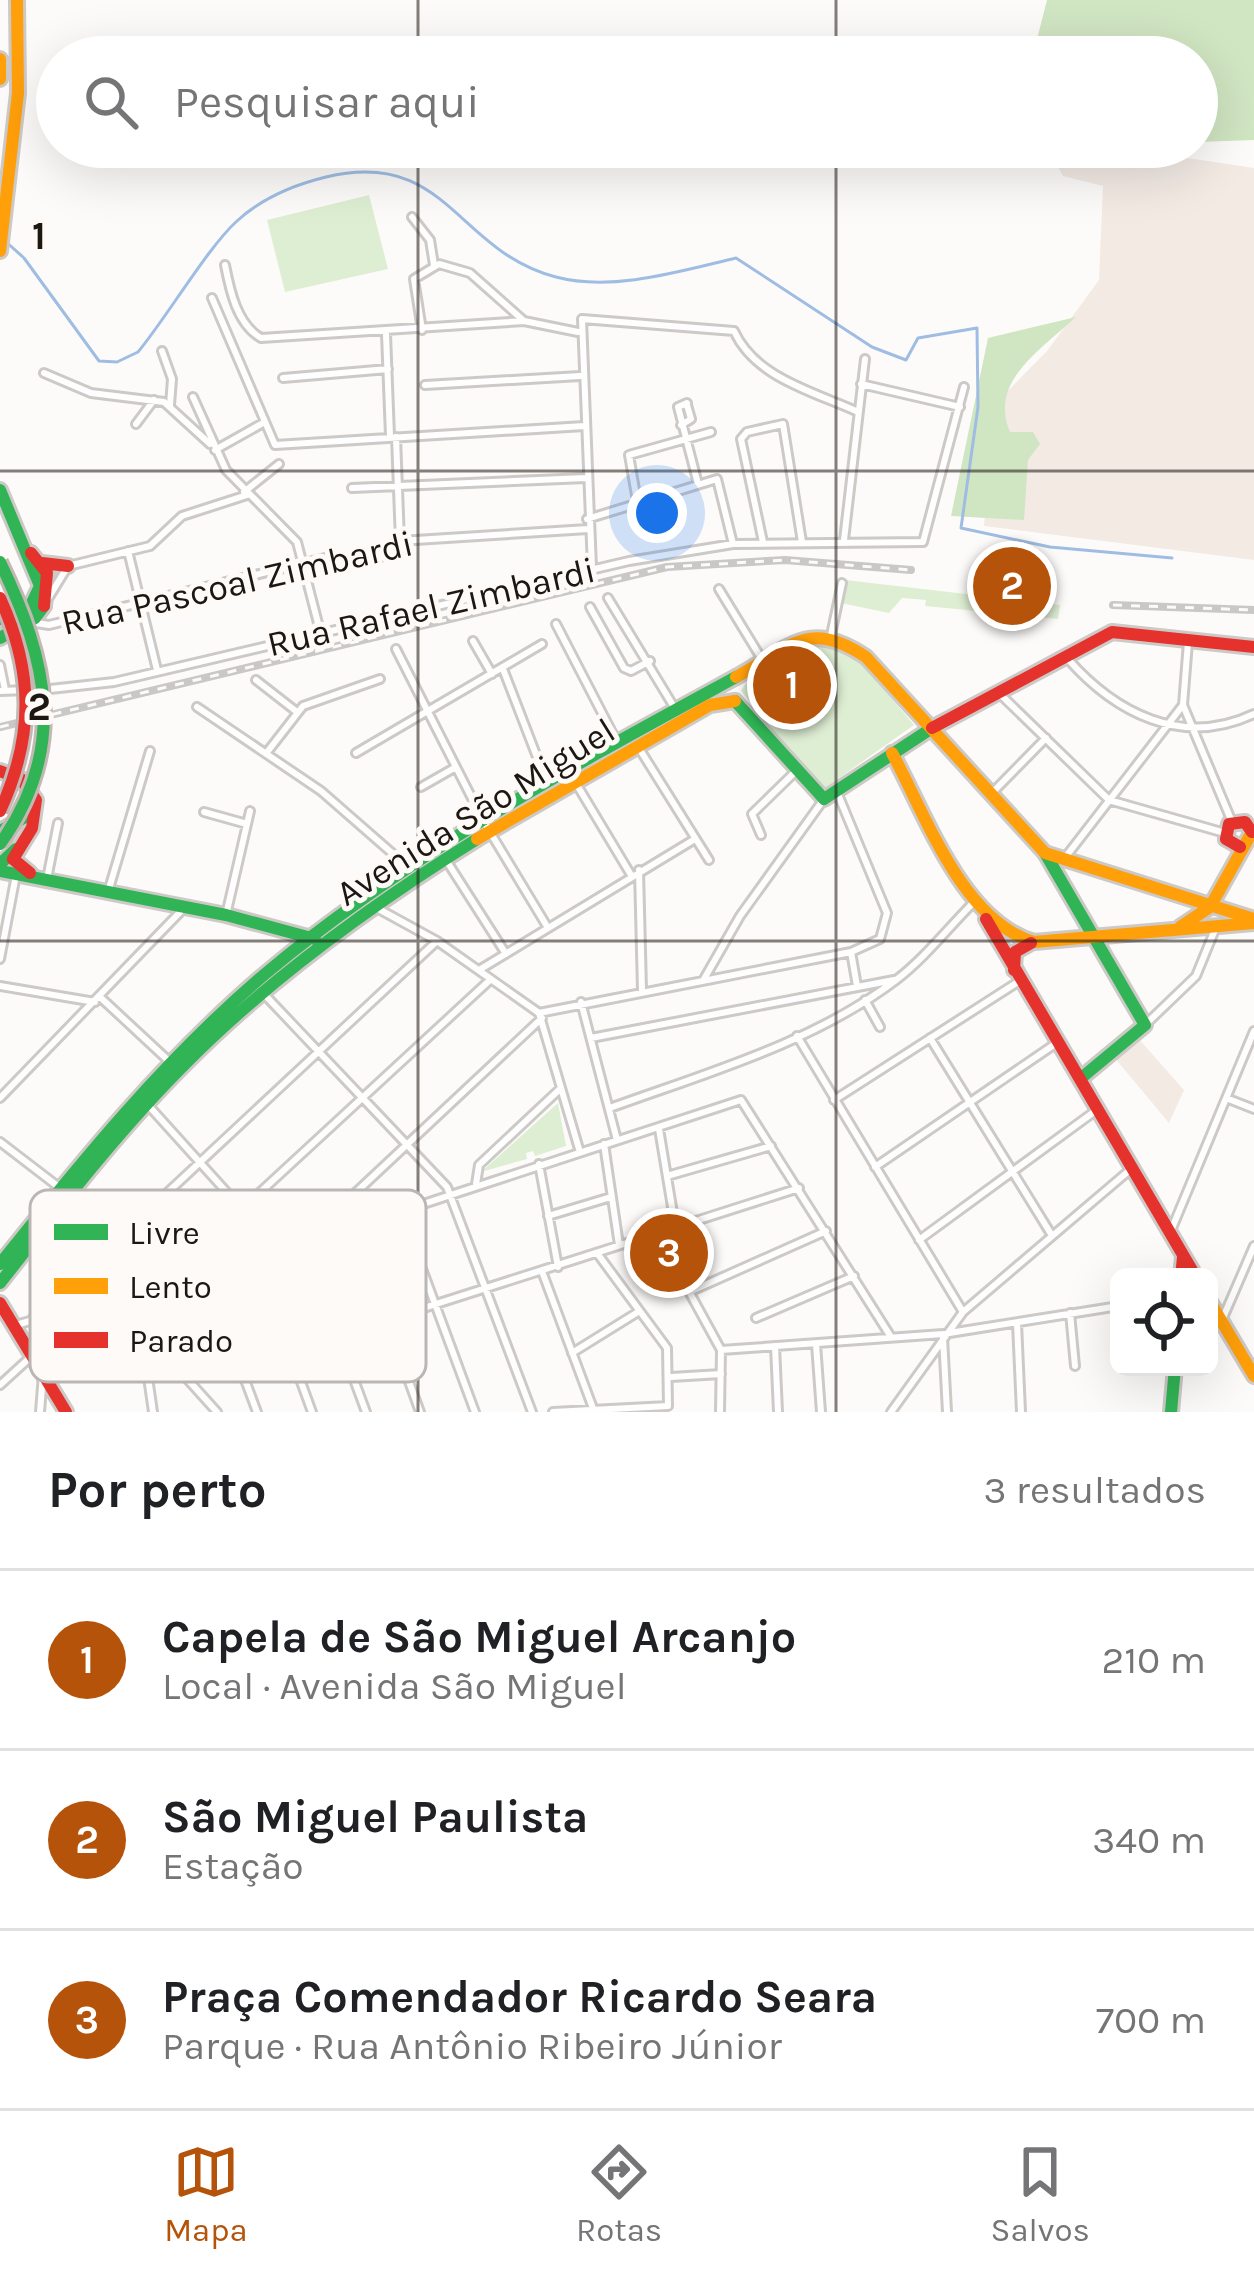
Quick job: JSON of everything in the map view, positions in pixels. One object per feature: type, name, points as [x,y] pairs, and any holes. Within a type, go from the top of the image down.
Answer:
[{"type":"main road","points":[[0,251],[18,94],[17,0]]},
{"type":"main road","points":[[0,59],[0,79]]},
{"type":"main road","points":[[0,490],[40,586],[36,599],[20,614],[0,619]]},
{"type":"main road","points":[[0,638],[29,622],[44,606],[49,583],[42,562],[28,550]]},
{"type":"main road","points":[[0,562],[32,630],[46,704],[34,782],[0,844]]},
{"type":"main road","points":[[42,562],[68,566]]},
{"type":"main road","points":[[0,598],[25,660],[30,701],[21,764],[0,811]]},
{"type":"main road","points":[[744,677],[735,688],[735,701],[796,771],[831,796],[932,728],[1112,632],[1254,646]]},
{"type":"main road","name":"Avenida São Miguel","points":[[60,1188],[171,1063],[311,938],[548,784],[813,635],[831,635]]},
{"type":"main road","points":[[831,635],[866,657],[1046,853],[1097,938],[1144,1025],[1080,1079]]},
{"type":"main road","name":"Avenida São Miguel","points":[[77,1190],[148,1105],[263,993],[375,907],[412,872],[444,857],[486,825],[716,702],[735,701]]},
{"type":"main road","points":[[892,753],[974,902],[1190,1268]]},
{"type":"main road","points":[[4,770],[36,800],[35,822],[0,867],[16,875],[226,915],[326,942]]},
{"type":"main road","points":[[0,831],[27,816],[36,800]]},
{"type":"main road","points":[[1175,930],[1210,907],[1253,831],[1245,822],[1229,827],[1229,844],[1240,847]]},
{"type":"main road","points":[[19,845],[17,867],[47,878]]},
{"type":"main road","points":[[1046,853],[1254,921]]},
{"type":"main road","points":[[986,919],[1010,935],[1034,942],[1254,921]]},
{"type":"main road","points":[[1017,975],[1015,952],[1034,942]]},
{"type":"main road","name":"Avenida São Miguel","points":[[0,1264],[30,1226]]},
{"type":"main road","name":"Avenida São Miguel","points":[[0,1282],[30,1246]]},
{"type":"main road","points":[[1182,1268],[1183,1257]]},
{"type":"main road","points":[[0,1304],[23,1323],[30,1340]]},
{"type":"main road","points":[[1218,1315],[1254,1376]]},
{"type":"main road","points":[[1171,1412],[1174,1376]]},
{"type":"main road","points":[[50,1382],[66,1412]]},
{"type":"street","points":[[412,217],[430,240],[434,265]]},
{"type":"street","points":[[225,265],[239,313],[247,329],[261,338],[386,334],[524,321],[578,328],[591,317],[734,331],[743,352],[773,374],[856,411]]},
{"type":"street","points":[[422,331],[414,278],[434,265],[470,273],[524,321]]},
{"type":"street","points":[[212,298],[275,445],[584,426]]},
{"type":"street","points":[[220,319],[239,313]]},
{"type":"street","points":[[578,328],[592,568]]},
{"type":"street","points":[[386,334],[400,541]]},
{"type":"street","points":[[162,351],[172,379],[170,405]]},
{"type":"street","points":[[844,542],[865,359]]},
{"type":"street","points":[[283,378],[388,369]]},
{"type":"street","points":[[44,373],[91,393],[170,405],[214,448],[246,494],[294,538],[320,631]]},
{"type":"street","points":[[425,385],[580,376]]},
{"type":"street","points":[[862,384],[960,406],[964,387]]},
{"type":"street","points":[[193,397],[214,448]]},
{"type":"street","points":[[136,424],[154,400]]},
{"type":"street","name":"Rua Rafael Zimbardi","points":[[3,690],[60,691],[158,672],[592,568],[733,544],[918,543],[926,533],[960,406]]},
{"type":"street","points":[[214,448],[262,423]]},
{"type":"street","points":[[763,543],[742,434],[783,424],[802,542]]},
{"type":"street","points":[[681,425],[698,484]]},
{"type":"street","points":[[637,501],[628,455],[711,432]]},
{"type":"street","points":[[44,606],[68,566],[156,544],[176,522],[246,494],[279,464]]},
{"type":"street","points":[[352,488],[586,478]]},
{"type":"street","points":[[587,519],[715,479],[733,544]]},
{"type":"street","name":"Rua Pascoal Zimbardi","points":[[29,622],[49,625],[328,557],[382,557],[400,541],[588,529]]},
{"type":"street","points":[[128,551],[158,672]]},
{"type":"street","points":[[831,635],[842,583]]},
{"type":"street","points":[[719,589],[765,664]]},
{"type":"street","points":[[608,598],[678,713]]},
{"type":"street","points":[[590,608],[624,668],[631,671],[650,661]]},
{"type":"street","points":[[556,624],[619,746]]},
{"type":"street","points":[[1188,638],[1183,705],[1229,827]]},
{"type":"street","points":[[473,641],[493,675]]},
{"type":"street","points":[[356,754],[542,644]]},
{"type":"street","points":[[396,649],[486,825],[548,928]]},
{"type":"street","points":[[1065,656],[1120,708],[1167,725],[1192,728],[1254,714]]},
{"type":"street","points":[[0,665],[3,690]]},
{"type":"street","points":[[503,669],[548,784]]},
{"type":"street","points":[[268,751],[297,712],[315,700],[380,679]]},
{"type":"street","points":[[256,680],[297,712]]},
{"type":"street","points":[[1000,694],[1109,800],[1229,827]]},
{"type":"street","points":[[1062,861],[1183,705]]},
{"type":"street","points":[[197,707],[268,751],[412,872]]},
{"type":"street","points":[[992,793],[1046,738]]},
{"type":"street","points":[[637,745],[709,860]]},
{"type":"street","points":[[109,892],[150,751]]},
{"type":"street","points":[[421,787],[456,767]]},
{"type":"street","points":[[761,835],[752,814],[796,771]]},
{"type":"street","points":[[574,780],[635,873],[642,991]]},
{"type":"street","points":[[358,1190],[540,1016],[581,1002],[851,952],[880,939],[889,920],[831,796],[740,916],[704,979]]},
{"type":"street","points":[[204,812],[247,824]]},
{"type":"street","points":[[226,915],[250,812]]},
{"type":"street","points":[[47,878],[58,823]]},
{"type":"street","points":[[479,970],[695,839]]},
{"type":"street","points":[[444,857],[506,953]]},
{"type":"street","points":[[0,959],[16,875]]},
{"type":"street","points":[[610,1108],[797,1036],[865,1000],[898,979],[974,902]]},
{"type":"street","points":[[0,1098],[184,907]]},
{"type":"street","points":[[375,907],[437,941],[540,1016],[579,1150]]},
{"type":"street","points":[[1144,1025],[1196,976],[1216,927]]},
{"type":"street","points":[[168,1190],[437,941]]},
{"type":"street","points":[[851,952],[857,986]]},
{"type":"street","points":[[834,1100],[1017,975]]},
{"type":"street","points":[[260,1190],[491,979]]},
{"type":"street","points":[[591,1038],[898,979]]},
{"type":"street","points":[[0,986],[97,999],[171,1063]]},
{"type":"street","points":[[263,993],[365,1095],[451,1193],[532,1412]]},
{"type":"street","points":[[865,1000],[880,1027]]},
{"type":"street","points":[[581,1002],[617,1140]]},
{"type":"street","points":[[1170,1233],[1254,1031]]},
{"type":"street","points":[[797,1036],[963,1312]]},
{"type":"street","points":[[930,1038],[1051,1235]]},
{"type":"street","points":[[875,1167],[1058,1042]]},
{"type":"street","points":[[476,1184],[479,1166],[561,1088]]},
{"type":"street","points":[[1226,1098],[1254,1109]]},
{"type":"street","points":[[426,1202],[742,1100],[891,1336]]},
{"type":"street","points":[[148,1105],[225,1190]]},
{"type":"street","points":[[919,1240],[1098,1109]]},
{"type":"street","points":[[659,1129],[687,1289]]},
{"type":"street","points":[[0,1142],[60,1188]]},
{"type":"street","points":[[604,1144],[619,1245]]},
{"type":"street","points":[[668,1176],[772,1146]]},
{"type":"street","points":[[538,1163],[557,1267]]},
{"type":"street","points":[[891,1412],[963,1312],[1133,1168]]},
{"type":"street","points":[[426,1308],[799,1188]]},
{"type":"street","points":[[548,1216],[611,1196]]},
{"type":"street","points":[[687,1289],[826,1231]]},
{"type":"street","points":[[646,1236],[687,1289],[721,1350],[720,1412]]},
{"type":"street","points":[[1222,1321],[1254,1246]]},
{"type":"street","points":[[553,1412],[668,1406],[667,1348],[597,1253]]},
{"type":"street","points":[[542,1273],[594,1411]]},
{"type":"street","points":[[756,1318],[854,1276]]},
{"type":"street","points":[[426,1278],[475,1412]]},
{"type":"street","points":[[721,1350],[943,1334],[1110,1307]]},
{"type":"street","points":[[572,1353],[638,1312]]},
{"type":"street","points":[[1070,1313],[1075,1366]]},
{"type":"street","points":[[23,1323],[30,1317]]},
{"type":"street","points":[[23,1323],[30,1321]]},
{"type":"street","points":[[1016,1323],[1021,1412]]},
{"type":"street","points":[[943,1334],[947,1412]]},
{"type":"street","points":[[816,1343],[821,1412]]},
{"type":"street","points":[[775,1346],[778,1412]]},
{"type":"street","points":[[0,1385],[30,1358]]},
{"type":"street","points":[[671,1377],[722,1374]]},
{"type":"street","points":[[40,1412],[42,1382]]},
{"type":"street","points":[[151,1382],[153,1412]]},
{"type":"street","points":[[187,1382],[217,1412]]},
{"type":"street","points":[[246,1382],[257,1412]]},
{"type":"street","points":[[301,1382],[312,1412]]},
{"type":"street","points":[[354,1382],[365,1412]]},
{"type":"street","points":[[409,1382],[420,1412]]},
{"type":"shaded area","points":[[1218,163],[1254,168],[1254,560],[984,526],[994,405],[1047,351],[1099,280],[1103,186],[1063,176],[1059,168],[1218,168]]},
{"type":"shaded area","points":[[1137,1037],[1184,1090],[1169,1123],[1114,1057]]},
{"type":"green space","points":[[1047,0],[1254,0],[1254,140],[1218,141],[1218,36],[1038,36]]},
{"type":"green space","points":[[369,195],[388,269],[285,292],[267,220]]},
{"type":"green space","points":[[1076,317],[1022,367],[1006,397],[1010,432],[1033,432],[1040,444],[1028,460],[1024,520],[951,516],[988,338]]},
{"type":"green space","points":[[845,580],[1060,605],[1058,619],[925,606],[926,600],[902,598],[889,613],[841,603]]},
{"type":"green space","points":[[820,640],[850,649],[914,725],[822,790],[741,691],[776,659]]},
{"type":"green space","points":[[558,1103],[566,1146],[535,1156],[533,1151],[526,1153],[527,1159],[481,1172]]},
{"type":"waterway","points":[[4,240],[24,258],[99,361],[117,362],[138,352],[237,221],[278,193],[326,177],[367,172],[399,177],[426,189],[522,264],[556,277],[623,281],[736,258],[872,347],[906,360],[918,338],[977,328],[978,407],[961,528],[1050,547],[1172,558]]},
{"type":"railway","points":[[0,727],[667,567],[785,560],[911,570]]},
{"type":"railway","points":[[1113,605],[1254,610]]},
{"type":"traffic: fast","points":[[0,490],[40,586],[30,607],[0,619]]},
{"type":"traffic: fast","points":[[0,562],[30,634],[44,704],[35,774],[0,844]]},
{"type":"traffic: fast","points":[[0,638],[35,618],[44,606]]},
{"type":"traffic: fast","points":[[60,1190],[159,1076],[228,1007],[320,930],[493,814],[736,677]]},
{"type":"traffic: fast","points":[[735,701],[824,799],[932,728]]},
{"type":"traffic: fast","points":[[0,831],[27,816],[35,801]]},
{"type":"traffic: fast","points":[[74,1190],[160,1090],[252,1001],[324,943],[477,839]]},
{"type":"traffic: fast","points":[[0,864],[16,849]]},
{"type":"traffic: fast","points":[[1045,853],[1145,1025],[1080,1079]]},
{"type":"traffic: fast","points":[[0,871],[226,915],[315,939]]},
{"type":"traffic: fast","points":[[0,1264],[30,1227]]},
{"type":"traffic: fast","points":[[0,1283],[30,1245]]},
{"type":"traffic: fast","points":[[1171,1412],[1174,1376]]},
{"type":"traffic: slow","points":[[0,251],[18,93],[17,0]]},
{"type":"traffic: slow","points":[[0,59],[0,79]]},
{"type":"traffic: slow","points":[[736,677],[800,641],[829,639],[846,645],[866,657],[1045,853],[1254,919]]},
{"type":"traffic: slow","points":[[477,839],[710,705],[735,701]]},
{"type":"traffic: slow","points":[[892,753],[966,889],[1009,930],[1034,942],[1254,923]]},
{"type":"traffic: slow","points":[[1210,907],[1252,832]]},
{"type":"traffic: slow","points":[[1180,927],[1210,907]]},
{"type":"traffic: slow","points":[[1218,1315],[1254,1376]]},
{"type":"traffic: jam","points":[[31,553],[47,573],[44,606]]},
{"type":"traffic: jam","points":[[42,563],[68,566]]},
{"type":"traffic: jam","points":[[0,598],[19,652],[26,704],[19,757],[0,811]]},
{"type":"traffic: jam","points":[[932,728],[1112,632],[1254,647]]},
{"type":"traffic: jam","points":[[0,771],[21,779],[36,800],[32,828],[13,859],[30,873]]},
{"type":"traffic: jam","points":[[1240,847],[1226,839],[1229,824],[1245,822],[1252,832]]},
{"type":"traffic: jam","points":[[986,919],[1191,1268]]},
{"type":"traffic: jam","points":[[1014,970],[1015,952],[1031,943]]},
{"type":"traffic: jam","points":[[1182,1268],[1183,1257]]},
{"type":"traffic: jam","points":[[0,1303],[30,1353]]},
{"type":"traffic: jam","points":[[48,1382],[66,1412]]},
{"type":"place","name":"São Miguel Paulista","points":[[1012,586]]},
{"type":"place","name":"Capela de São Miguel Arcanjo","points":[[792,685]]},
{"type":"place","name":"Praça Comendador Ricardo Seara","points":[[669,1253]]}]
